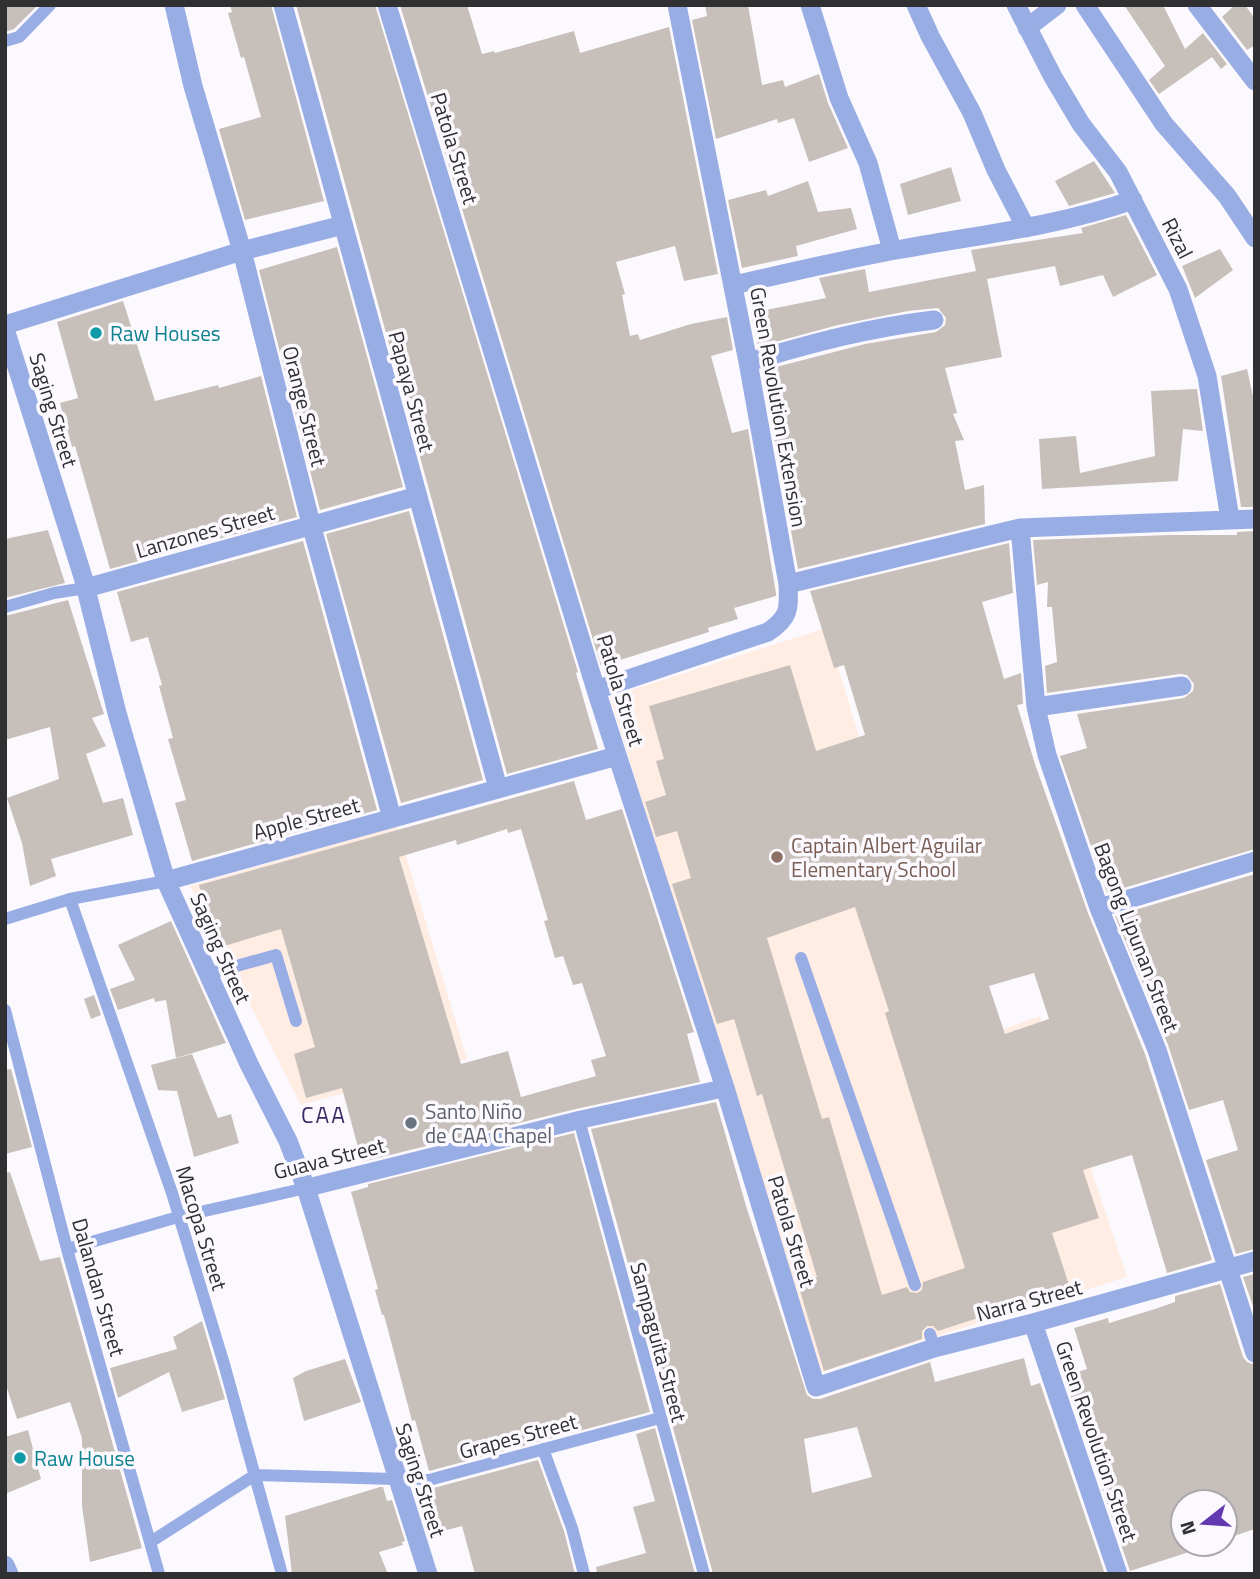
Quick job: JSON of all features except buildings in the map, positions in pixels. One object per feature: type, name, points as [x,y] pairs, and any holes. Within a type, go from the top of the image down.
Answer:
[{"type":"street","name":"Orange Street","points":[[174,5],[193,86],[242,251],[311,524],[392,818]]},
{"type":"street","name":"Papaya Street","points":[[283,5],[498,788]]},
{"type":"street","name":"Patola Street","points":[[387,5],[596,690],[725,1088],[816,1387]]},
{"type":"street","name":"Green Revolution Extension","points":[[596,690],[768,632],[781,623],[789,609],[788,584],[748,362],[677,5]]},
{"type":"street","points":[[810,5],[839,99],[868,163],[892,250]]},
{"type":"street","points":[[916,5],[972,113],[996,170],[1026,228]]},
{"type":"street","name":"Rizal","points":[[1016,5],[1082,124],[1118,172],[1178,289],[1207,376],[1230,519]]},
{"type":"street","points":[[1027,28],[1057,5]]},
{"type":"street","points":[[1085,5],[1164,124],[1227,196],[1255,239]]},
{"type":"street","points":[[1197,5],[1255,81]]},
{"type":"street","points":[[733,285],[892,250],[1026,228],[1102,211],[1133,200]]},
{"type":"street","points":[[5,327],[242,251],[344,225]]},
{"type":"street","points":[[748,362],[839,335],[934,320]]},
{"type":"street","name":"Saging Street","points":[[5,327],[86,588],[117,713],[166,881],[249,1064],[288,1141],[306,1188],[428,1574]]},
{"type":"street","name":"Lanzones Street","points":[[86,588],[418,496]]},
{"type":"street","points":[[788,584],[1020,528],[1255,519]]},
{"type":"street","name":"Bagong Lipunan Street","points":[[1020,528],[1036,707],[1047,755],[1099,908],[1157,1050],[1255,1353]]},
{"type":"street","points":[[1036,707],[1182,686]]},
{"type":"street","name":"Apple Street","points":[[166,881],[617,755]]},
{"type":"street","points":[[1099,908],[1255,861]]},
{"type":"street","name":"Guava Street","points":[[306,1188],[579,1120],[725,1088]]},
{"type":"street","name":"Narra Street","points":[[816,1387],[932,1341],[1033,1323],[1255,1261]]},
{"type":"street","name":"Green Revolution Street","points":[[1033,1323],[1118,1574]]},
{"type":"street","points":[[5,1565],[9,1574]]},
{"type":"lane","points":[[5,41],[19,37],[50,5]]},
{"type":"lane","name":"Lanzones Street","points":[[5,607],[54,593],[86,588]]},
{"type":"lane","name":"Apple Street","points":[[5,919],[70,898],[166,881]]},
{"type":"lane","name":"Macopa Street","points":[[70,898],[178,1217],[224,1363],[282,1574]]},
{"type":"lane","points":[[208,974],[276,955],[296,1021]]},
{"type":"lane","points":[[801,958],[915,1285]]},
{"type":"lane","name":"Dalandan Street","points":[[5,1010],[67,1249],[152,1541],[159,1574]]},
{"type":"lane","name":"Sampaguita Street","points":[[579,1120],[704,1574]]},
{"type":"lane","name":"Guava Street","points":[[67,1249],[178,1217],[306,1188]]},
{"type":"lane","name":"Grapes Street","points":[[255,1475],[429,1480],[660,1418]]},
{"type":"lane","points":[[543,1449],[572,1528],[584,1574]]},
{"type":"lane","points":[[152,1541],[255,1475]]},
{"type":"shaded area","name":"Captain Albert Aguilar Elementary School","points":[[826,628],[954,1047],[1040,1016],[1127,1277],[818,1373],[610,697]]},
{"type":"shaded area","points":[[397,826],[467,1059],[301,1105],[190,886]]},
{"type":"place","name":"Raw Houses","points":[[96,333]]},
{"type":"place","name":"Captain Albert Aguilar Elementary School","points":[[777,857]]},
{"type":"place","name":"Santo Niño de CAA Chapel","points":[[411,1123]]},
{"type":"place","name":"Raw House","points":[[20,1458]]},
{"type":"district","name":"CAA","points":[[324,1114]]}]
